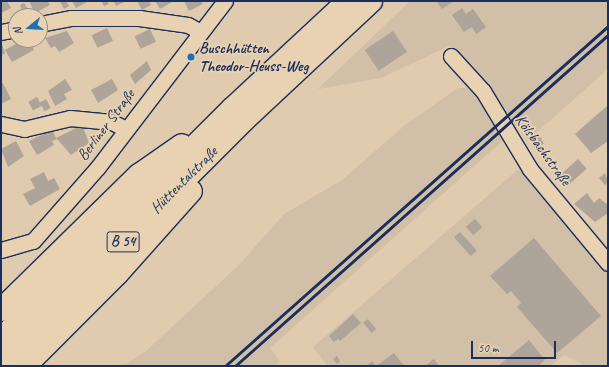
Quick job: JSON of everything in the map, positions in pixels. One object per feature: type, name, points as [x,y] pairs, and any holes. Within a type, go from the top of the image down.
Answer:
[{"type":"highway","name":"Hüttentalstraße","points":[[1,363],[348,1]]},
{"type":"highway","name":"Hüttentalstraße","points":[[1,339],[239,114],[371,1]]},
{"type":"highway","points":[[1,310],[139,175],[239,114]]},
{"type":"highway","points":[[25,366],[165,222],[211,168],[239,114]]},
{"type":"street","name":"Berliner Straße","points":[[1,250],[33,241],[98,167],[199,31],[225,1]]},
{"type":"street","points":[[48,22],[71,18],[138,18],[188,25],[199,31]]},
{"type":"street","name":"Kölsbachstraße","points":[[451,56],[483,91],[530,169],[608,263]]},
{"type":"street","points":[[1,124],[24,128],[70,118],[112,122],[126,129]]},
{"type":"shaded area","points":[[410,1],[608,1],[608,69],[527,141],[519,126],[270,348],[280,362],[275,366],[112,366],[126,364],[146,351],[240,264],[284,214],[342,180],[405,125],[458,88],[475,88],[473,65],[460,65],[449,46],[381,78],[318,89]]},
{"type":"shaded area","points":[[522,166],[608,271],[608,366],[586,366],[564,355],[550,366],[327,366],[313,347]]},
{"type":"building","points":[[1,1],[7,1],[11,8],[8,8],[8,10],[1,13]]},
{"type":"building","points":[[29,1],[48,1],[50,5],[44,8],[32,8]]},
{"type":"building","points":[[60,1],[66,1],[69,6],[64,9]]},
{"type":"building","points":[[72,1],[89,1],[76,8]]},
{"type":"building","points":[[101,1],[107,1],[109,4],[104,6]]},
{"type":"building","points":[[113,1],[126,1],[116,6]]},
{"type":"building","points":[[137,1],[149,1],[151,5],[142,10]]},
{"type":"building","points":[[155,1],[174,1],[160,9]]},
{"type":"building","points":[[184,1],[201,1],[203,4],[189,11]]},
{"type":"building","points":[[436,1],[454,1],[442,9]]},
{"type":"building","points":[[24,3],[27,8],[21,8],[20,5]]},
{"type":"building","points":[[462,8],[466,14],[473,9],[486,27],[476,34],[472,27],[464,32],[452,15]]},
{"type":"building","points":[[107,28],[113,41],[98,48],[92,35]]},
{"type":"building","points":[[150,29],[156,42],[141,49],[135,36]]},
{"type":"building","points":[[67,31],[74,43],[59,52],[55,46],[51,48],[48,43],[48,37]]},
{"type":"building","points":[[393,31],[407,52],[379,71],[365,50]]},
{"type":"building","points":[[1,42],[5,53],[1,56]]},
{"type":"building","points":[[9,48],[33,48],[34,50],[12,62],[5,50]]},
{"type":"building","points":[[147,61],[151,70],[135,84],[130,75]]},
{"type":"building","points":[[65,79],[72,90],[64,94],[67,99],[55,106],[48,91]]},
{"type":"building","points":[[112,79],[118,90],[98,103],[91,90]]},
{"type":"building","points":[[3,83],[11,99],[1,104],[1,84]]},
{"type":"building","points":[[37,97],[42,106],[33,111],[28,102]]},
{"type":"building","points":[[46,99],[51,108],[45,111],[40,102]]},
{"type":"building","points":[[608,105],[608,141],[591,153],[575,134]]},
{"type":"building","points":[[82,125],[89,143],[71,155],[57,139],[52,141],[54,145],[37,155],[29,141],[52,130],[56,138]]},
{"type":"building","points":[[539,135],[544,144],[535,149],[530,140]]},
{"type":"building","points":[[16,141],[24,156],[8,167],[1,149]]},
{"type":"building","points":[[578,159],[587,169],[569,185],[560,175]]},
{"type":"building","points":[[44,172],[48,181],[54,178],[60,189],[30,206],[23,194],[35,188],[30,179]]},
{"type":"building","points":[[605,173],[608,182],[605,185],[599,178]]},
{"type":"building","points":[[587,193],[594,203],[599,198],[608,205],[608,213],[595,222],[574,204]]},
{"type":"building","points":[[475,219],[482,227],[473,235],[466,227]]},
{"type":"building","points":[[460,232],[477,251],[471,256],[454,237]]},
{"type":"building","points":[[534,238],[601,316],[557,353],[517,307],[521,303],[511,291],[507,294],[490,276]]},
{"type":"building","points":[[353,314],[361,323],[340,341],[338,339],[334,342],[329,336]]},
{"type":"building","points":[[368,319],[376,329],[372,333],[363,323]]},
{"type":"building","points":[[529,340],[545,360],[538,366],[498,366]]},
{"type":"building","points":[[394,353],[404,366],[376,366]]},
{"type":"building","points":[[337,356],[340,361],[337,364],[333,359]]},
{"type":"building","points":[[434,359],[439,366],[425,366]]},
{"type":"building","points":[[372,361],[376,366],[366,366]]},
{"type":"railway","points":[[225,366],[608,26]]},
{"type":"railway","points":[[235,366],[608,35]]},
{"type":"place","name":"Buschhütten Theodor-Heuss-Weg","points":[[191,57]]}]
